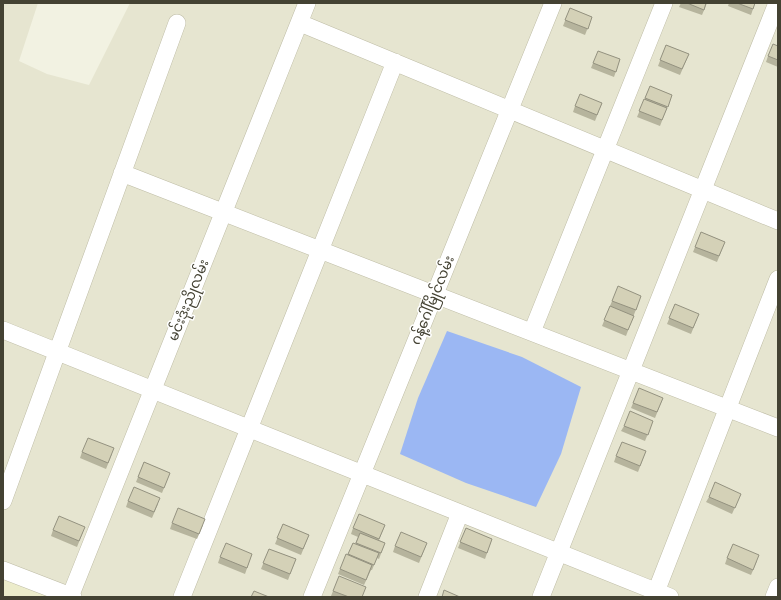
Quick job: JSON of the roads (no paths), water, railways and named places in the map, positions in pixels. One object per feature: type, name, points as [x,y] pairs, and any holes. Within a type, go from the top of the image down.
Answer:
[{"type":"street","name":"မင်းဒုံးညိုလမ်း","points":[[71,597],[223,212],[308,3]]},
{"type":"street","name":"ဂန့်ဂေါ်မြိုင်လမ်း","points":[[312,597],[553,3]]},
{"type":"street","points":[[532,332],[664,3]]},
{"type":"street","points":[[541,597],[777,3]]},
{"type":"street","points":[[3,500],[177,23]]},
{"type":"street","points":[[300,23],[778,221]]},
{"type":"street","points":[[182,597],[395,62]]},
{"type":"street","points":[[122,173],[778,428]]},
{"type":"street","points":[[3,330],[460,513],[660,595],[728,408],[778,279]]},
{"type":"street","points":[[427,597],[460,513]]},
{"type":"street","points":[[3,570],[71,597]]},
{"type":"street","points":[[774,597],[778,586]]},
{"type":"water","points":[[447,331],[522,357],[581,387],[561,454],[536,507],[466,483],[400,454],[418,398]]}]
